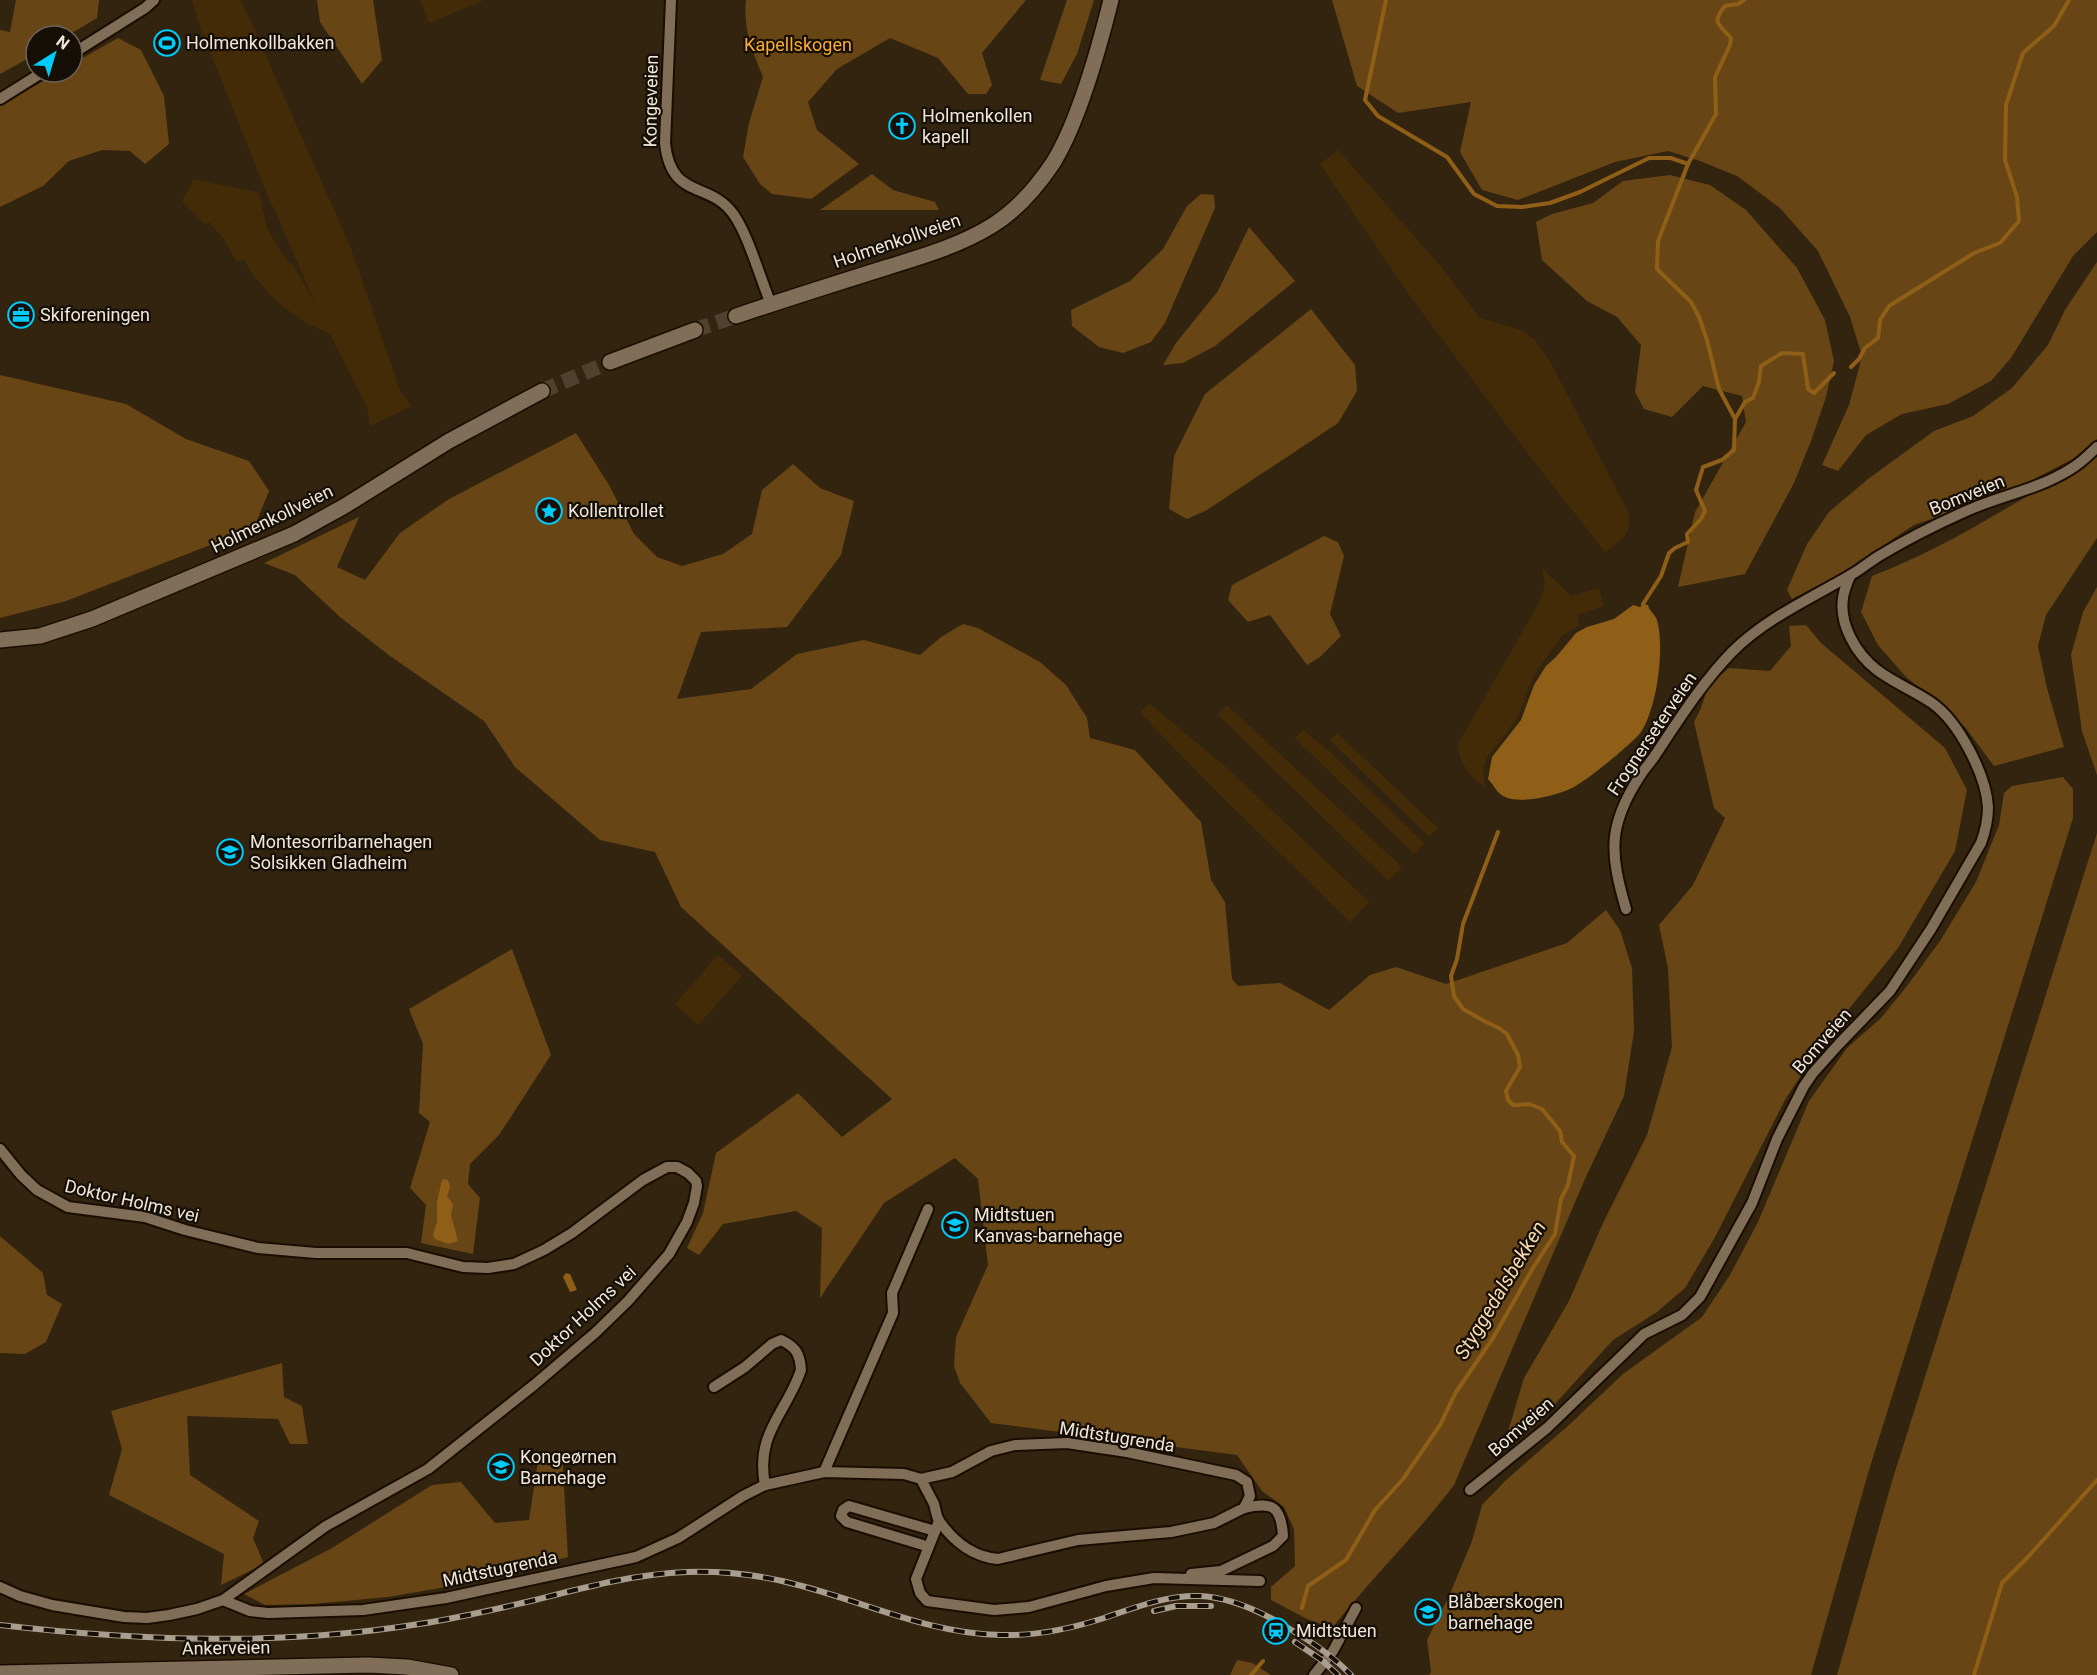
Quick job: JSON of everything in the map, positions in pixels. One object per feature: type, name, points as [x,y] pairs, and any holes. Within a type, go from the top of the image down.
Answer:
[{"type":"main road","name":"Holmenkollveien","points":[[736,316],[944,249],[983,231],[1014,209],[1047,171],[1067,135],[1084,90],[1111,0]]},
{"type":"main road","points":[[610,362],[695,330]]},
{"type":"main road","name":"Holmenkollveien","points":[[0,640],[40,636],[76,625],[278,542],[337,511],[449,441],[542,391]]},
{"type":"main road","name":"Ankerveien","points":[[0,1673],[368,1665],[407,1667],[451,1675]]},
{"type":"street","points":[[84,46],[154,0]]},
{"type":"street","name":"Kongeveien","points":[[671,0],[665,143],[667,160],[681,181],[717,200],[734,215],[771,304]]},
{"type":"street","points":[[0,99],[24,84]]},
{"type":"street","name":"Bomveien","points":[[1758,630],[1906,540],[1957,515],[2060,476],[2097,447]]},
{"type":"street","name":"Bomveien","points":[[1470,1490],[1547,1428],[1644,1334],[1682,1315],[1700,1297],[1752,1203],[1777,1140],[1804,1086],[1813,1073],[1894,985],[1931,929],[1981,843],[1986,830],[1988,807],[1981,776],[1948,718],[1934,704],[1879,671],[1859,652],[1849,634],[1843,606],[1843,597],[1850,576]]},
{"type":"street","name":"Frognerseterveien","points":[[1626,909],[1613,856],[1616,824],[1624,802],[1690,701],[1733,652],[1758,630]]},
{"type":"street","name":"Doktor Holms vei","points":[[0,1149],[21,1175],[37,1190],[68,1207],[145,1217],[185,1230],[258,1248],[316,1253],[407,1253],[463,1267],[488,1268],[514,1264],[544,1250],[572,1233],[643,1180],[667,1167],[677,1167],[696,1180],[697,1192],[682,1232],[669,1254],[628,1301],[595,1333],[428,1469],[326,1526],[223,1600],[169,1615],[147,1618],[124,1617],[52,1605],[20,1596],[0,1587]]},
{"type":"street","points":[[824,1472],[893,1313],[892,1293],[928,1209]]},
{"type":"street","points":[[714,1388],[745,1367],[772,1344],[782,1340],[794,1346],[800,1357],[801,1370],[765,1440],[762,1467],[765,1485]]},
{"type":"street","name":"Midtstugrenda","points":[[223,1600],[250,1611],[268,1613],[363,1610],[446,1598],[636,1557],[678,1538],[743,1496],[765,1485],[824,1472],[904,1474],[921,1479],[952,1472],[991,1451],[1015,1445],[1067,1443],[1127,1452],[1236,1475],[1247,1482],[1250,1496],[1244,1508]]},
{"type":"street","points":[[921,1479],[935,1507],[937,1526],[916,1579],[920,1593],[927,1601],[994,1610],[1029,1607],[1106,1586],[1221,1571],[1273,1546],[1283,1536],[1282,1521],[1275,1509],[1263,1504],[1244,1508],[1214,1523],[1182,1530],[1144,1535],[1096,1537],[998,1558],[987,1558],[974,1554],[937,1526],[849,1506],[843,1510],[841,1516],[847,1522],[923,1545]]},
{"type":"street","points":[[1154,1578],[1260,1581]]},
{"type":"street","points":[[1314,1675],[1335,1648],[1356,1608]]},
{"type":"shaded area","points":[[192,0],[240,0],[246,11],[350,246],[401,393],[412,406],[370,426],[367,407],[330,334],[303,321],[277,302],[254,276],[243,259],[237,262],[223,238],[209,222],[205,225],[182,201],[194,179],[259,193],[271,236],[286,259],[296,269],[319,311],[262,182],[201,30]]},
{"type":"shaded area","points":[[420,0],[484,0],[429,23]]},
{"type":"shaded area","points":[[1338,150],[1443,269],[1480,318],[1521,330],[1535,340],[1550,361],[1628,512],[1628,531],[1621,540],[1605,552],[1412,299],[1320,164]]},
{"type":"shaded area","points":[[1542,568],[1571,596],[1599,588],[1604,606],[1577,615],[1579,625],[1562,636],[1534,675],[1517,719],[1486,759],[1483,770],[1485,787],[1466,769],[1458,744],[1540,601],[1545,584]]},
{"type":"shaded area","points":[[1643,604],[1648,605],[1657,620],[1660,661],[1651,708],[1641,732],[1607,763],[1570,789],[1546,797],[1527,800],[1510,799],[1501,795],[1488,779],[1492,757],[1521,720],[1534,685],[1546,666],[1576,633],[1587,627],[1614,619],[1633,605],[1640,607]]},
{"type":"shaded area","points":[[1149,703],[1227,768],[1369,902],[1350,922],[1140,713]]},
{"type":"shaded area","points":[[1227,705],[1402,867],[1388,881],[1218,715]]},
{"type":"shaded area","points":[[1303,730],[1330,752],[1424,843],[1414,854],[1295,738]]},
{"type":"shaded area","points":[[1337,733],[1438,828],[1429,837],[1330,740]]},
{"type":"shaded area","points":[[718,955],[742,976],[698,1025],[675,1004]]},
{"type":"shaded area","points":[[446,1179],[450,1185],[447,1196],[453,1204],[451,1215],[458,1241],[448,1244],[435,1239],[433,1235],[437,1222],[437,1202],[442,1180]]},
{"type":"shaded area","points":[[566,1273],[570,1274],[577,1290],[570,1292],[563,1277]]},
{"type":"green space","points":[[16,0],[99,0],[97,18],[84,26],[24,24],[24,61],[0,74],[0,30],[10,32]]},
{"type":"green space","points":[[317,0],[373,0],[382,60],[362,84],[320,22]]},
{"type":"green space","name":"Kapellskogen","points":[[746,0],[1026,0],[982,53],[992,85],[986,94],[968,94],[938,58],[890,38],[837,69],[808,102],[817,130],[859,164],[811,199],[772,194],[760,184],[743,157],[749,123],[763,77],[747,30]]},
{"type":"green space","points":[[1067,0],[1094,0],[1077,54],[1061,84],[1040,80]]},
{"type":"green space","points":[[1332,0],[2097,0],[2097,232],[2073,256],[2011,358],[1991,381],[1948,404],[1902,414],[1866,435],[1838,471],[1822,465],[1849,405],[1862,356],[1850,317],[1818,251],[1780,208],[1737,176],[1668,151],[1615,162],[1518,200],[1482,190],[1460,152],[1471,102],[1398,113],[1357,86]]},
{"type":"green space","points":[[118,38],[141,50],[164,96],[169,144],[145,164],[130,151],[102,150],[69,161],[43,186],[0,207],[0,106],[38,84],[84,84],[84,57]]},
{"type":"green space","points":[[872,174],[893,190],[935,202],[939,210],[820,210]]},
{"type":"green space","points":[[1670,175],[1710,185],[1746,210],[1797,268],[1825,320],[1834,361],[1826,397],[1794,483],[1745,574],[1678,587],[1695,512],[1746,422],[1742,396],[1703,386],[1672,417],[1644,409],[1635,392],[1641,345],[1617,317],[1587,301],[1542,260],[1536,222],[1552,214],[1593,203],[1623,181]]},
{"type":"green space","points":[[1201,194],[1214,195],[1215,208],[1165,323],[1151,342],[1123,353],[1099,347],[1072,326],[1071,310],[1130,281],[1163,249],[1187,206]]},
{"type":"green space","points":[[1249,227],[1295,281],[1215,346],[1183,363],[1163,365],[1176,343],[1218,291]]},
{"type":"green space","points":[[2097,262],[2097,439],[2073,459],[2026,483],[1914,525],[1842,573],[1792,599],[1787,590],[1807,544],[1829,512],[1868,479],[1934,431],[1973,416],[2012,388],[2048,345],[2065,310]]},
{"type":"green space","points":[[1311,309],[1355,365],[1357,391],[1338,423],[1207,510],[1187,519],[1169,509],[1174,456],[1205,394]]},
{"type":"green space","points":[[0,375],[126,404],[186,439],[249,461],[269,491],[254,528],[66,601],[0,618]]},
{"type":"green space","points":[[576,433],[609,485],[634,534],[657,557],[682,566],[723,554],[752,534],[762,490],[793,464],[820,488],[854,501],[841,555],[787,627],[701,632],[677,699],[751,689],[797,654],[864,640],[920,655],[941,637],[963,624],[978,628],[1040,662],[1066,685],[1087,718],[1090,738],[1135,750],[1201,822],[1211,880],[1225,902],[1232,979],[1238,986],[1280,983],[1329,1010],[1370,975],[1396,967],[1446,984],[1567,943],[1606,910],[1620,930],[1632,968],[1634,1031],[1624,1096],[1585,1179],[1454,1485],[1332,1628],[1307,1619],[1271,1600],[1271,1587],[1295,1566],[1294,1529],[1284,1507],[1262,1491],[1237,1455],[991,1423],[960,1383],[954,1366],[956,1337],[988,1265],[978,1179],[955,1158],[884,1203],[820,1298],[822,1228],[796,1211],[723,1224],[699,1255],[687,1248],[703,1213],[716,1153],[798,1093],[842,1137],[892,1099],[681,907],[655,852],[600,840],[515,767],[484,721],[390,656],[340,617],[295,575],[264,563],[359,517],[337,567],[365,580],[400,533],[449,499]]},
{"type":"green space","points":[[2097,454],[2097,538],[2046,615],[2038,646],[2064,747],[1994,766],[1965,727],[1905,676],[1878,645],[1861,612],[1872,576],[1959,536]]},
{"type":"green space","points":[[1324,536],[1338,542],[1344,556],[1330,614],[1341,636],[1320,657],[1307,665],[1270,615],[1248,622],[1228,600],[1232,585]]},
{"type":"green space","points":[[2097,587],[2097,775],[2082,731],[2071,655],[2083,612]]},
{"type":"green space","points":[[1806,625],[1821,643],[1945,748],[1967,790],[1955,851],[1898,948],[1828,1035],[1786,1098],[1714,1239],[1685,1288],[1657,1312],[1613,1340],[1535,1426],[1507,1435],[1524,1378],[1569,1301],[1603,1223],[1647,1135],[1672,1047],[1668,968],[1659,925],[1693,885],[1725,818],[1714,808],[1694,722],[1708,686],[1729,668],[1770,671],[1791,646],[1789,626]]},
{"type":"green space","points":[[2063,777],[2073,789],[2073,818],[1869,1470],[1811,1675],[1429,1675],[1431,1672],[1427,1640],[1449,1596],[1472,1541],[1482,1505],[1505,1481],[1623,1374],[1702,1317],[1730,1275],[1758,1222],[1809,1101],[1847,1048],[1881,1018],[1907,986],[1940,941],[1976,882],[1999,825],[2004,793],[2012,786]]},
{"type":"green space","points":[[2097,833],[2097,1675],[1837,1675],[1893,1478]]},
{"type":"green space","points":[[512,949],[551,1055],[499,1135],[470,1164],[468,1184],[480,1198],[473,1254],[421,1243],[426,1205],[410,1188],[430,1122],[419,1113],[423,1044],[409,1009]]},
{"type":"green space","points":[[0,1236],[43,1273],[47,1295],[62,1304],[46,1342],[25,1354],[0,1353]]},
{"type":"green space","points":[[282,1363],[284,1397],[302,1406],[308,1444],[290,1444],[278,1419],[187,1416],[190,1475],[259,1521],[253,1538],[264,1564],[221,1585],[224,1554],[109,1495],[122,1449],[111,1411]]},
{"type":"green space","points":[[562,1451],[568,1557],[475,1582],[388,1597],[313,1604],[265,1605],[244,1594],[332,1548],[432,1485],[461,1482],[495,1523],[529,1520],[539,1454]]},
{"type":"green space","points":[[1237,1660],[1252,1663],[1271,1675],[1230,1675]]},
{"type":"waterway","points":[[1386,0],[1365,100],[1378,116],[1447,157],[1474,194],[1497,206],[1522,207],[1550,203],[1580,192],[1649,158],[1671,158],[1688,164]]},
{"type":"waterway","points":[[1735,419],[1719,389],[1699,317],[1691,302],[1657,269],[1658,241],[1688,164],[1716,114],[1715,77],[1731,38],[1718,23],[1718,16],[1725,6],[1738,4],[1744,0]]},
{"type":"waterway","name":"Styggedalsbekken","points":[[1851,367],[1865,348],[1878,338],[1880,320],[1889,306],[1974,253],[2000,243],[2019,221],[2017,197],[2005,160],[2006,105],[2023,53],[2054,26],[2069,0]]},
{"type":"waterway","name":"Styggedalsbekken","points":[[1643,604],[1661,576],[1669,553],[1688,542],[1687,534],[1705,511],[1696,490],[1703,467],[1722,460],[1734,450],[1735,419],[1745,402],[1753,398],[1759,382],[1761,366],[1782,353],[1803,354],[1808,389],[1814,393],[1834,373]]},
{"type":"waterway","name":"Styggedalsbekken","points":[[1302,1608],[1308,1586],[1346,1560],[1375,1510],[1403,1479],[1440,1425],[1456,1392],[1493,1338],[1555,1234],[1561,1199],[1568,1185],[1574,1156],[1562,1142],[1560,1131],[1542,1109],[1529,1104],[1513,1105],[1508,1100],[1506,1091],[1520,1067],[1518,1055],[1507,1034],[1463,1009],[1454,996],[1451,976],[1457,959],[1463,924],[1498,832]]},
{"type":"waterway","points":[[1974,1675],[2002,1583],[2097,1480]]},
{"type":"waterway","name":"Styggedalsbekken","points":[[1251,1675],[1263,1661]]},
{"type":"tunnel","points":[[695,330],[736,316]]},
{"type":"tunnel","points":[[542,391],[610,362]]},
{"type":"railway","points":[[0,1625],[156,1638],[315,1636],[448,1619],[630,1578],[668,1573],[715,1572],[757,1576],[784,1582],[949,1629],[1001,1635],[1040,1633],[1066,1628],[1174,1598],[1209,1597],[1240,1604],[1278,1622],[1326,1653],[1351,1675]]},
{"type":"railway","points":[[1154,1611],[1176,1606],[1211,1606]]},
{"type":"railway","points":[[1295,1642],[1323,1661],[1338,1675]]},
{"type":"place","name":"Holmenkollbakken","points":[[167,43]]},
{"type":"place","name":"Holmenkollen kapell","points":[[902,126]]},
{"type":"place","name":"Skiforeningen","points":[[21,315]]},
{"type":"place","name":"Kollentrollet","points":[[549,511]]},
{"type":"place","name":"Montesorribarnehagen Solsikken Gladheim","points":[[230,852]]},
{"type":"place","name":"Midtstuen Kanvas-barnehage","points":[[955,1225]]},
{"type":"place","name":"Kongeørnen Barnehage","points":[[501,1467]]},
{"type":"place","name":"Blåbærskogen barnehage","points":[[1428,1612]]},
{"type":"place","name":"Midtstuen","points":[[1276,1631]]}]
